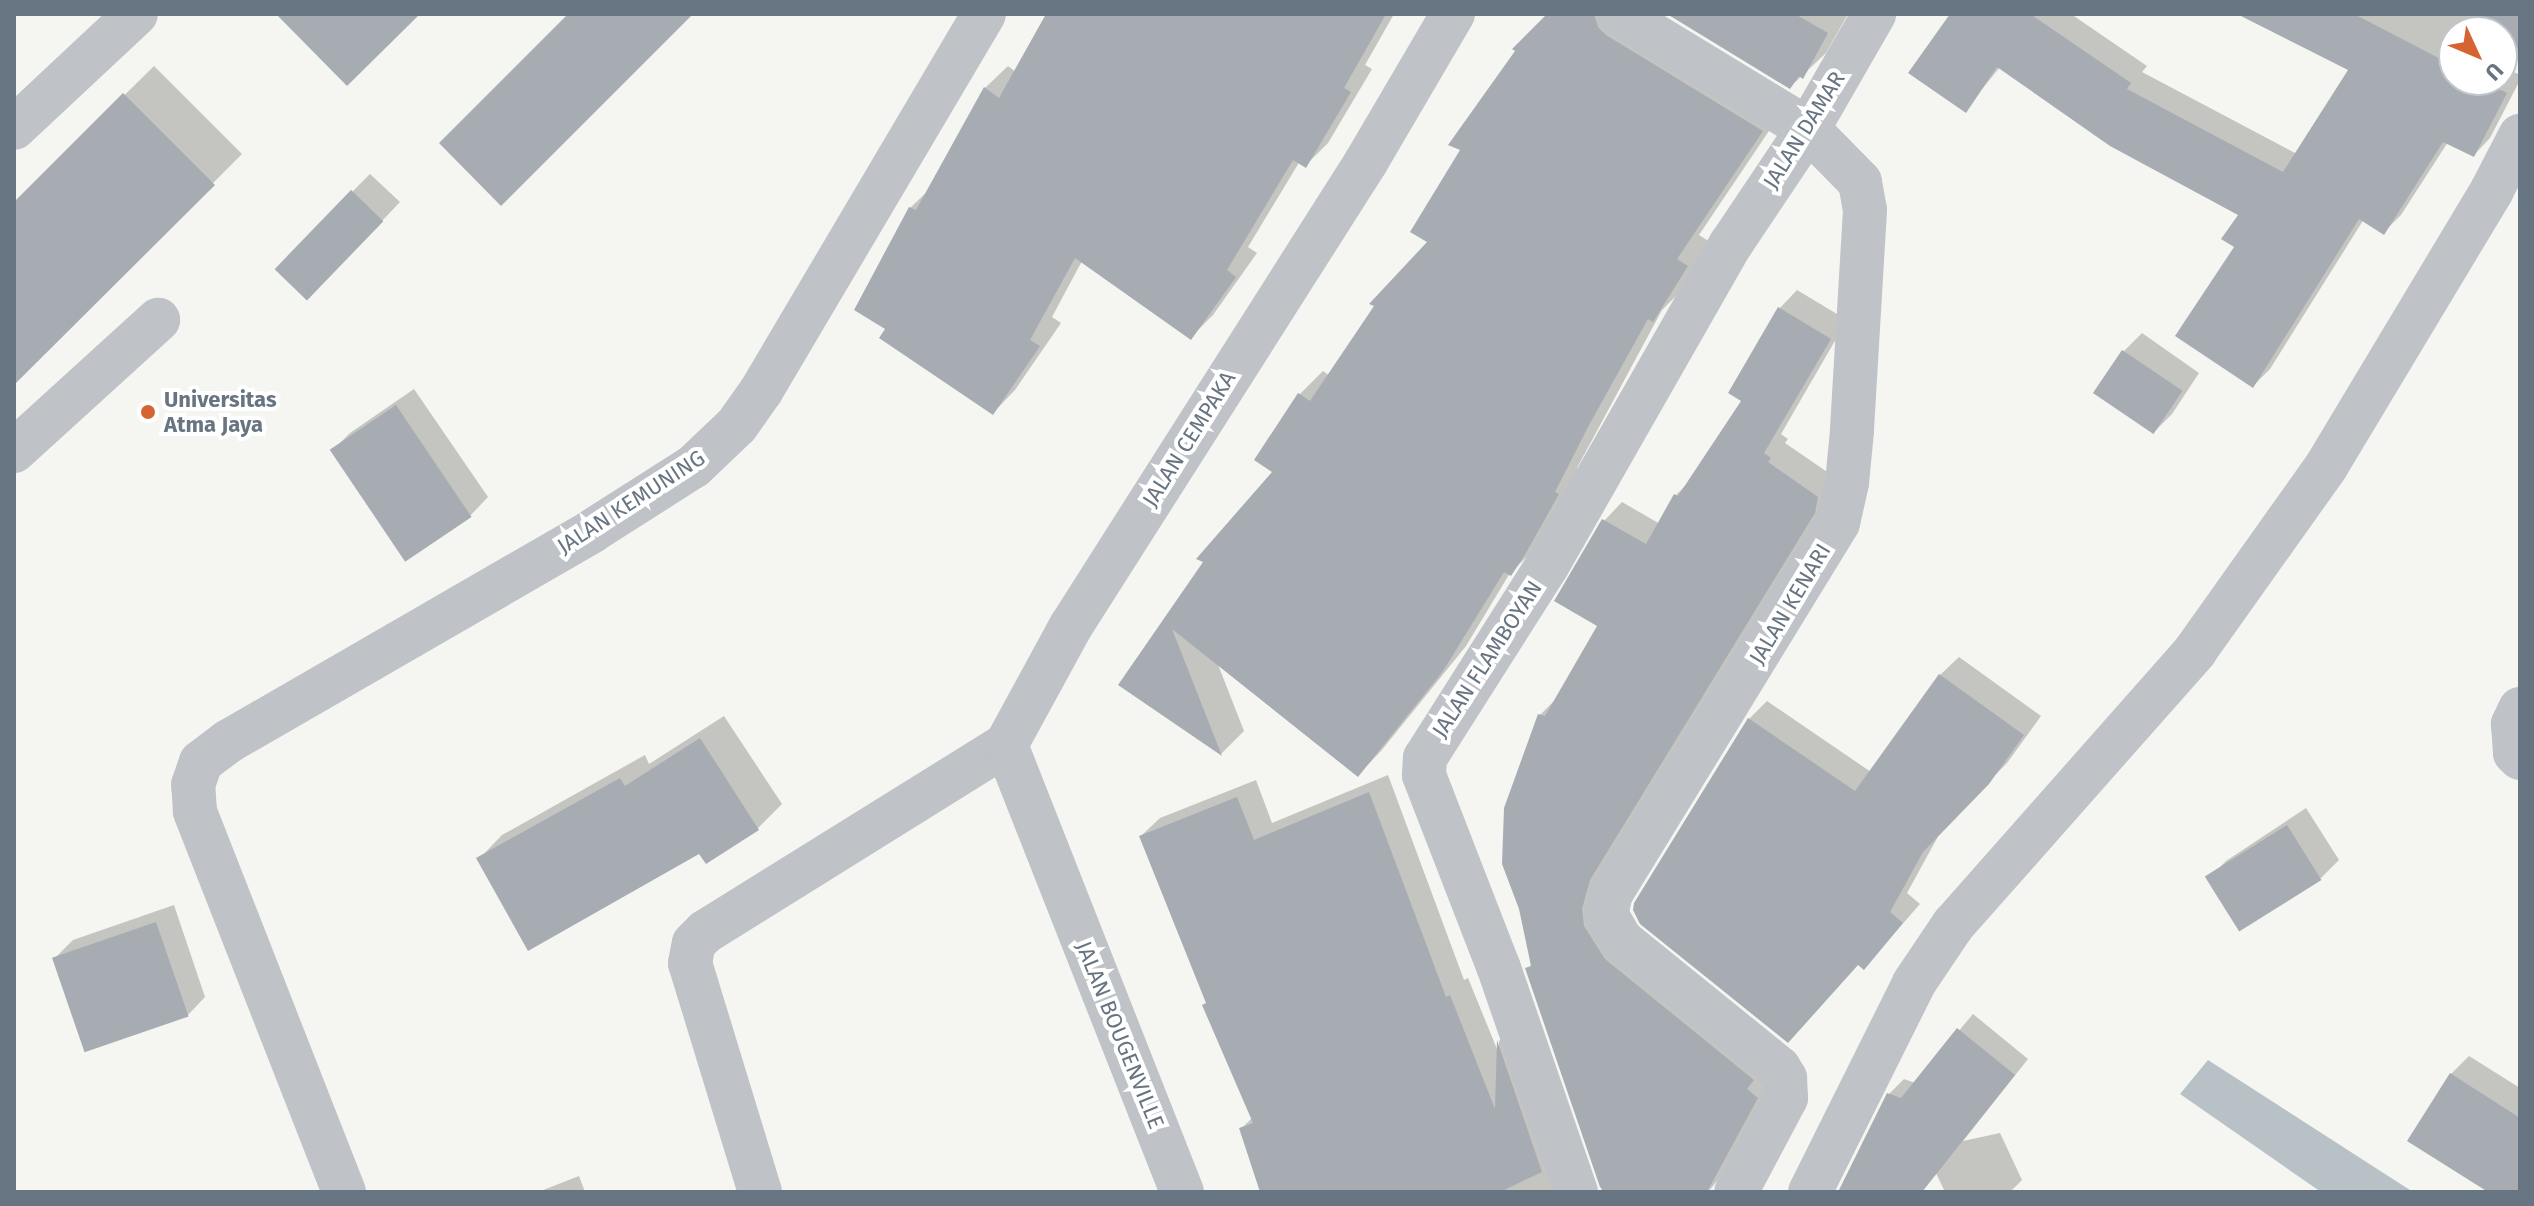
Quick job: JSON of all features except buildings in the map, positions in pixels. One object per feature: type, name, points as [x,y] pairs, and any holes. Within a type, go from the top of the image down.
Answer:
[{"type":"street","points":[[14,128],[136,14]]},
{"type":"street","name":"JALAN KEMUNING","points":[[344,1192],[195,811],[193,785],[201,762],[229,741],[592,531],[705,456],[737,425],[761,391],[984,14]]},
{"type":"street","name":"JALAN CEMPAKA","points":[[1006,745],[1071,626],[1366,162],[1453,14]]},
{"type":"street","name":"JALAN KENARI","points":[[1619,14],[1808,129],[1860,182],[1865,210],[1852,431],[1847,483],[1838,523],[1611,893],[1606,914],[1621,940],[1779,1068],[1785,1078],[1786,1098],[1736,1192]]},
{"type":"street","name":"JALAN DAMAR","points":[[1731,244],[1808,129],[1874,14]]},
{"type":"street","points":[[1810,1192],[1914,983],[1953,925],[2195,651],[2221,615],[2327,465],[2492,190],[2520,136]]},
{"type":"street","name":"JALAN FLAMBOYAN","points":[[1576,1192],[1498,966],[1424,775],[1425,758],[1547,566],[1731,244]]},
{"type":"street","points":[[14,451],[158,320]]},
{"type":"street","points":[[2520,709],[2513,724],[2515,753],[2520,758]]},
{"type":"street","points":[[760,1192],[690,963],[694,943],[705,932],[1006,745]]},
{"type":"street","name":"JALAN BOUGENVILLE","points":[[1006,745],[1182,1192]]},
{"type":"shaded area","points":[[2208,1060],[2413,1192],[2321,1192],[2180,1094]]},
{"type":"place","name":"Universitas Atma Jaya","points":[[148,412]]}]
